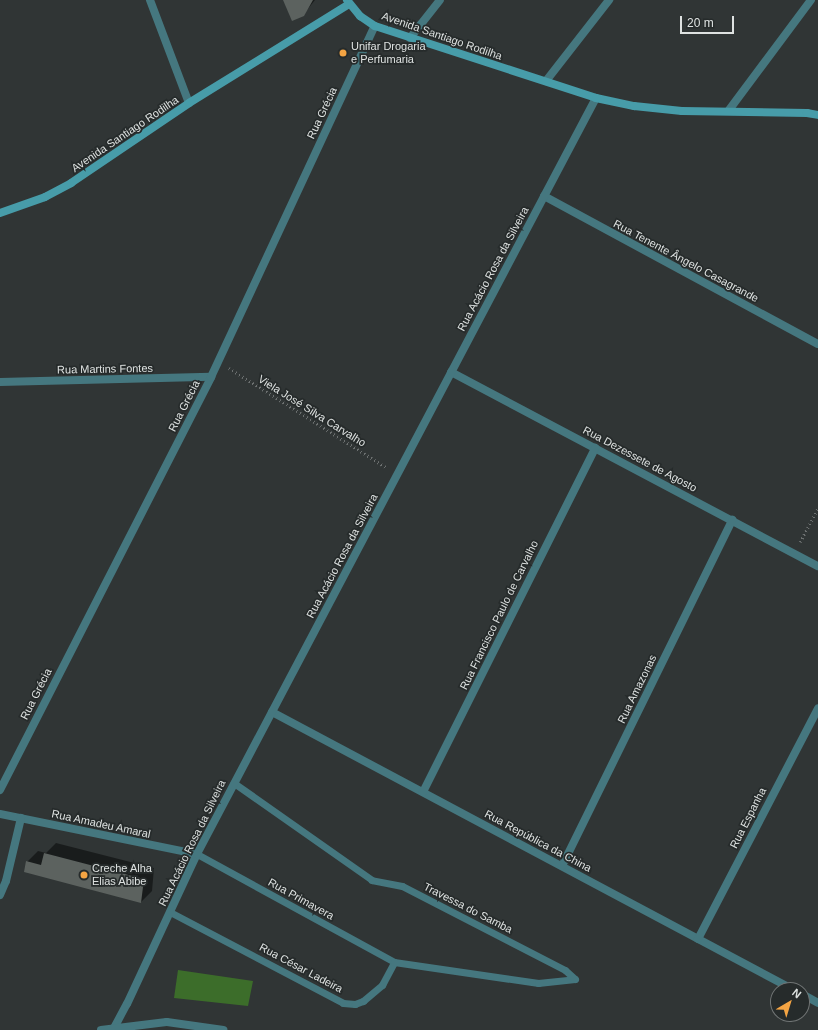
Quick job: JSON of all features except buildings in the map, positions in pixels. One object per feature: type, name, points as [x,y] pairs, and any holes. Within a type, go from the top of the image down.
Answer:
[{"type":"main road","name":"Avenida Santiago Rodilha","points":[[0,213],[45,197],[71,183],[190,103],[348,2],[360,16],[375,26],[596,98],[642,107],[682,111],[729,110],[807,113],[818,115]]},
{"type":"street","points":[[150,0],[190,103]]},
{"type":"street","points":[[410,38],[440,0]]},
{"type":"street","points":[[546,81],[609,0]]},
{"type":"street","points":[[729,110],[811,0]]},
{"type":"street","name":"Rua Grécia","points":[[0,790],[211,377],[375,26]]},
{"type":"street","name":"Rua Acácio Rosa da Silveira","points":[[114,1028],[127,1004],[197,854],[596,98]]},
{"type":"street","name":"Rua Tenente Ângelo Casagrande","points":[[544,196],[818,344]]},
{"type":"street","name":"Rua Dezessete de Agosto","points":[[451,372],[818,566]]},
{"type":"street","name":"Rua Martins Fontes","points":[[0,382],[211,377]]},
{"type":"street","name":"Rua Francisco Paulo de Carvalho","points":[[423,792],[595,448]]},
{"type":"street","name":"Rua Amazonas","points":[[562,866],[732,520]]},
{"type":"street","name":"Rua Espanha","points":[[698,939],[818,708]]},
{"type":"street","name":"Rua República da China","points":[[272,712],[779,982]]},
{"type":"street","name":"Rua Amadeu Amaral","points":[[0,814],[197,854]]},
{"type":"street","points":[[0,895],[6,881],[21,818]]},
{"type":"street","points":[[101,1030],[168,1022],[223,1030]]},
{"type":"lane","name":"Travessa do Samba","points":[[234,783],[372,880],[402,886],[564,970],[575,979],[538,983],[394,962]]},
{"type":"lane","name":"Rua Primavera","points":[[197,854],[394,962]]},
{"type":"lane","name":"Rua César Ladeira","points":[[170,912],[343,1003],[355,1004],[363,1001],[382,985],[394,962]]},
{"type":"path","name":"Viela José Silva Carvalho","points":[[218,361],[398,474]]},
{"type":"path","points":[[794,553],[818,508]]},
{"type":"green space","points":[[178,970],[253,981],[248,1006],[174,998]]},
{"type":"place","name":"Unifar Drogaria e Perfumaria","points":[[343,53]]},
{"type":"place","name":"Creche Alha Elias Abibe","points":[[84,875]]}]
